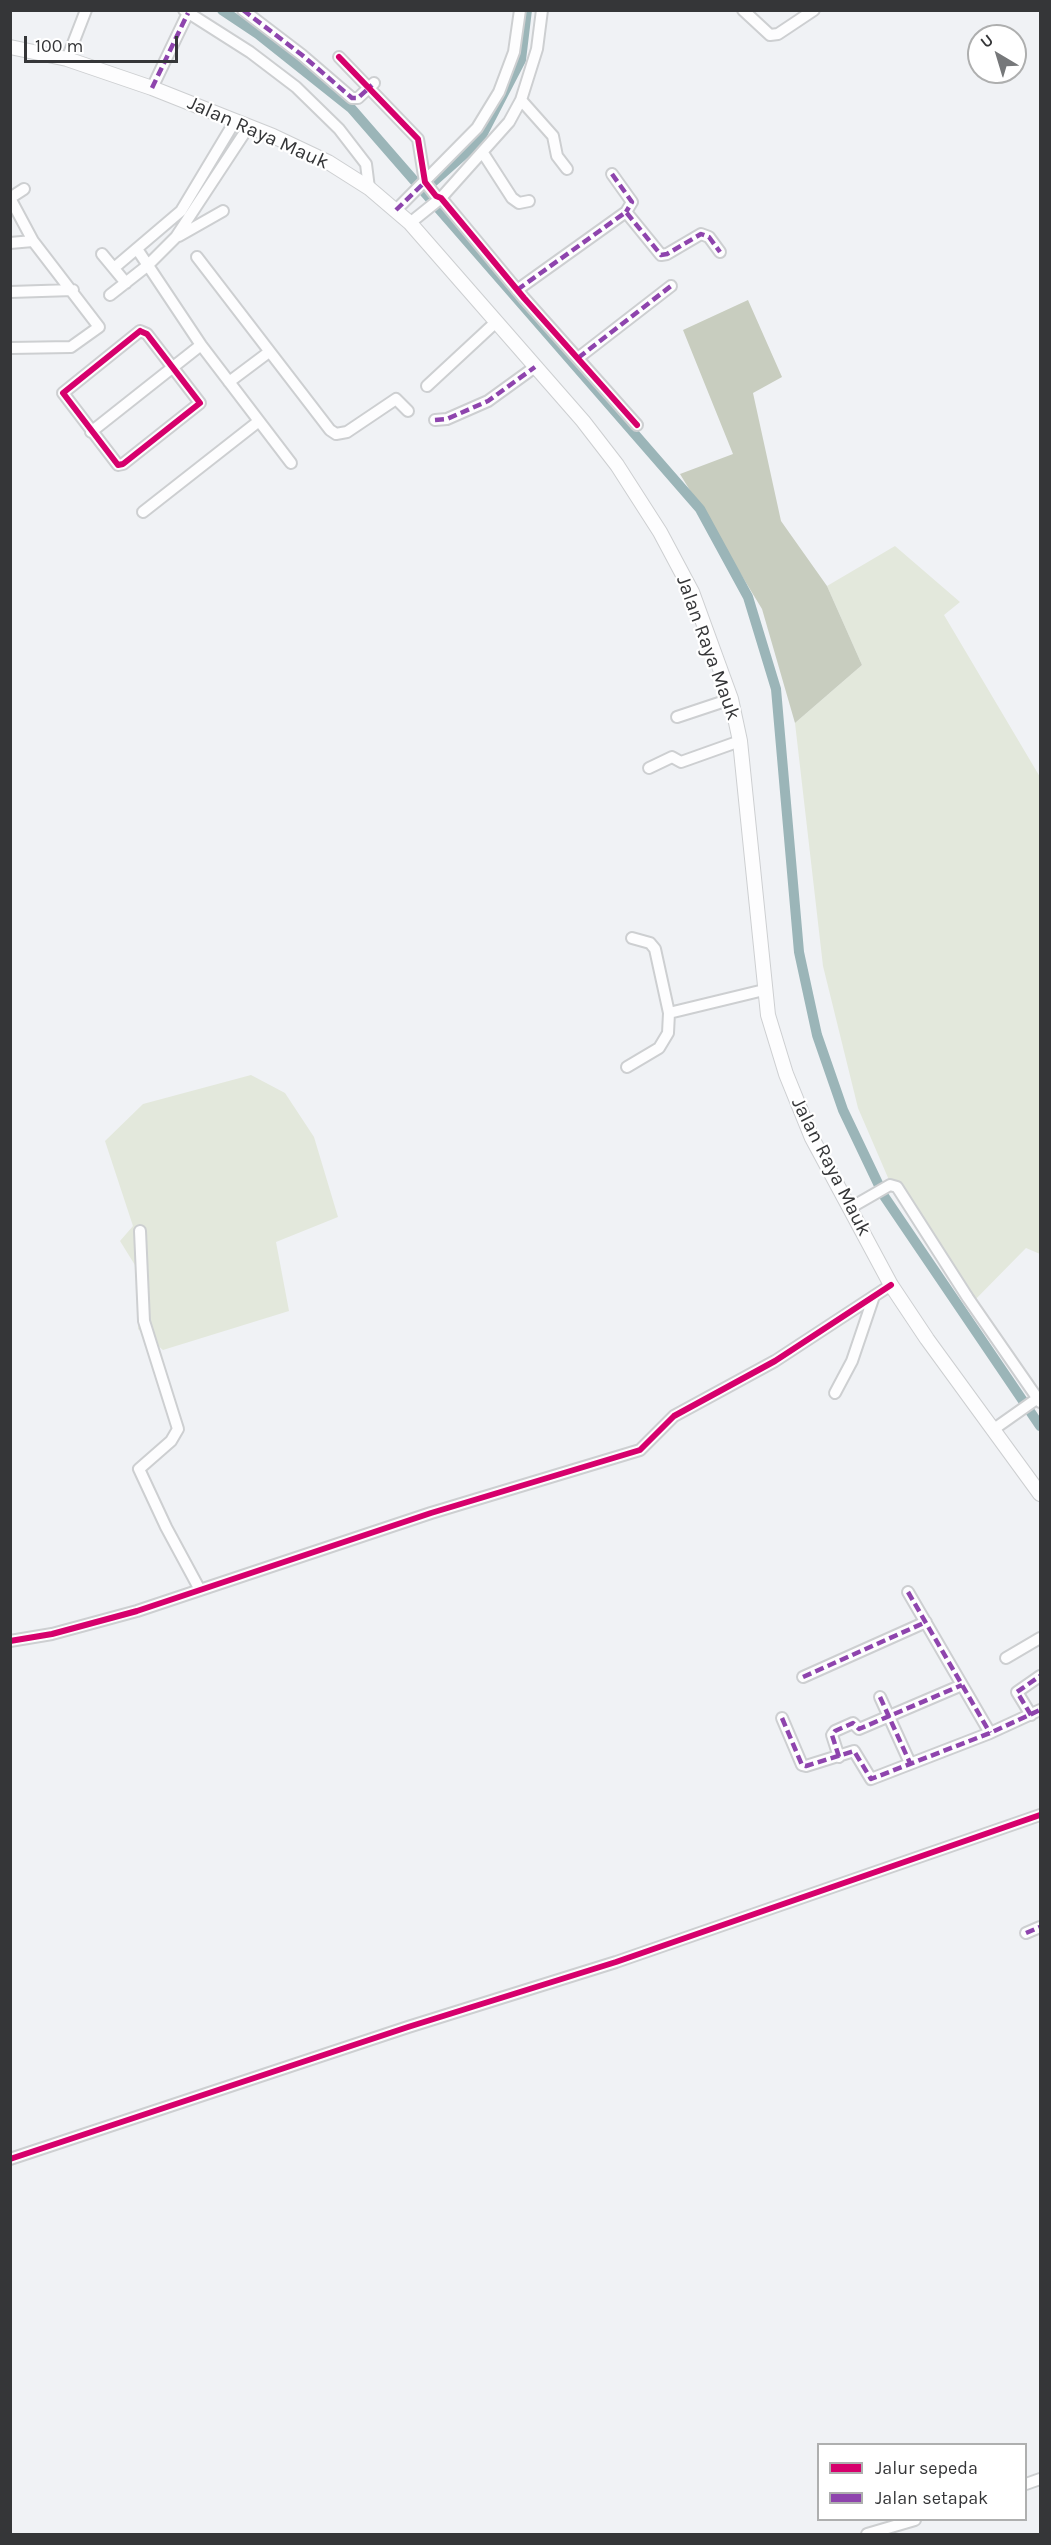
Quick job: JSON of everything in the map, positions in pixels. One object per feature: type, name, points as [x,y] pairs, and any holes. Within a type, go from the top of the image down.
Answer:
[{"type":"main road","name":"Jalan Raya Mauk","points":[[10,47],[67,59],[152,88],[249,126],[328,162],[400,206],[496,322],[583,421],[616,465],[660,532],[692,592],[731,699],[740,741],[768,1015],[786,1074],[812,1138],[854,1206],[891,1284],[927,1339],[998,1426],[1041,1494]]},
{"type":"street","points":[[67,59],[86,10]]},
{"type":"street","points":[[243,10],[302,55],[352,98],[358,98],[371,86]]},
{"type":"street","points":[[400,206],[425,184],[477,128],[500,92],[514,52],[520,10]]},
{"type":"street","points":[[413,221],[483,153],[509,122],[520,100],[537,49],[542,10]]},
{"type":"street","points":[[743,10],[770,35],[778,34],[814,10]]},
{"type":"street","points":[[152,88],[186,12],[250,52],[296,87],[339,129],[366,164],[369,188]]},
{"type":"street","points":[[339,57],[371,86],[418,139],[425,184],[638,424]]},
{"type":"street","points":[[520,100],[553,136],[557,156],[567,169]]},
{"type":"street","points":[[176,237],[185,214],[235,121]]},
{"type":"street","points":[[114,268],[185,214],[249,126]]},
{"type":"street","points":[[483,153],[512,198],[519,203],[529,201]]},
{"type":"street","points":[[517,290],[626,212],[632,202],[612,174]]},
{"type":"street","points":[[10,348],[71,346],[98,330],[99,323],[33,242],[10,198],[24,189]]},
{"type":"street","points":[[110,295],[147,266],[176,237],[223,211]]},
{"type":"street","points":[[626,212],[661,255],[667,254],[701,234],[709,237],[720,252]]},
{"type":"street","points":[[10,243],[33,242]]},
{"type":"street","points":[[137,249],[201,345],[291,463]]},
{"type":"street","points":[[102,254],[126,283]]},
{"type":"street","points":[[197,256],[268,352],[336,434],[347,432],[396,399],[408,411]]},
{"type":"street","points":[[578,358],[671,286]]},
{"type":"street","points":[[10,292],[73,290]]},
{"type":"street","points":[[427,386],[496,322]]},
{"type":"street","points":[[140,331],[147,334],[173,367],[200,399],[197,407],[123,464],[115,463],[63,397],[65,389],[140,331]]},
{"type":"street","points":[[91,432],[201,345]]},
{"type":"street","points":[[229,382],[268,352]]},
{"type":"street","points":[[435,420],[447,419],[488,401],[535,367]]},
{"type":"street","points":[[143,512],[259,421]]},
{"type":"street","points":[[677,717],[731,699]]},
{"type":"street","points":[[649,768],[672,757],[681,762],[740,741]]},
{"type":"street","points":[[627,1067],[659,1047],[668,1033],[669,1013],[655,949],[650,944],[632,938]]},
{"type":"street","points":[[669,1013],[764,990]]},
{"type":"street","points":[[854,1206],[885,1187],[893,1185],[897,1187],[1036,1401],[998,1426]]},
{"type":"street","points":[[140,1231],[144,1321],[178,1429],[171,1441],[139,1469],[166,1527],[200,1590]]},
{"type":"street","points":[[10,1641],[52,1634],[126,1614],[431,1513],[640,1450],[674,1416],[775,1361],[891,1284]]},
{"type":"street","points":[[835,1393],[852,1361],[874,1296]]},
{"type":"street","points":[[908,1592],[990,1733]]},
{"type":"street","points":[[803,1677],[926,1622]]},
{"type":"street","points":[[1006,1658],[1041,1638]]},
{"type":"street","points":[[782,1718],[802,1765],[856,1752],[867,1777],[871,1779],[1036,1713],[1017,1692],[1041,1676]]},
{"type":"street","points":[[839,1757],[833,1732],[853,1723],[859,1729],[962,1685]]},
{"type":"street","points":[[880,1697],[910,1763]]},
{"type":"street","points":[[10,2159],[408,2027],[616,1962],[1041,1815]]},
{"type":"street","points":[[1026,1933],[1041,1927]]},
{"type":"street","points":[[867,2535],[912,2521]]},
{"type":"shaded area","points":[[748,300],[782,377],[753,393],[781,521],[827,586],[862,665],[795,723],[762,609],[680,474],[733,454],[683,330]]},
{"type":"shaded area","points":[[895,546],[960,602],[944,615],[1040,777],[1040,1254],[1026,1248],[968,1307],[892,1187],[858,1108],[823,966],[795,723],[862,665],[827,586]]},
{"type":"shaded area","points":[[251,1075],[285,1093],[314,1137],[338,1217],[276,1242],[289,1311],[163,1350],[138,1329],[143,1278],[120,1241],[133,1226],[105,1141],[143,1104]]},
{"type":"waterway","points":[[222,10],[258,34],[351,108],[700,509],[748,597],[776,689],[799,952],[817,1035],[843,1110],[884,1196],[1040,1426]]},
{"type":"waterway","points":[[424,190],[479,141],[521,60],[527,10]]},
{"type":"marked path","points":[[243,10],[302,55],[352,98],[358,98],[372,85]]},
{"type":"marked path","points":[[152,88],[188,13]]},
{"type":"marked path","points":[[612,174],[632,202],[626,212]]},
{"type":"marked path","points":[[396,210],[425,182]]},
{"type":"marked path","points":[[517,290],[626,212],[661,255],[667,254],[701,234],[709,237],[720,252]]},
{"type":"marked path","points":[[578,358],[671,286]]},
{"type":"marked path","points":[[435,420],[447,419],[488,401],[535,367]]},
{"type":"marked path","points":[[908,1592],[990,1733]]},
{"type":"marked path","points":[[803,1677],[926,1622]]},
{"type":"marked path","points":[[1031,1715],[1017,1692],[1040,1676]]},
{"type":"marked path","points":[[839,1757],[832,1735],[835,1731],[853,1723],[859,1729],[962,1685]]},
{"type":"marked path","points":[[880,1697],[910,1763]]},
{"type":"marked path","points":[[782,1718],[802,1765],[806,1766],[854,1751],[871,1779],[990,1733],[1040,1710]]},
{"type":"marked path","points":[[1026,1933],[1040,1927]]},
{"type":"cycle path","points":[[339,57],[418,139],[425,182],[436,196],[441,198],[524,298],[637,425]]},
{"type":"cycle path","points":[[140,331],[147,334],[200,403],[123,464],[118,465],[63,393],[140,331]]},
{"type":"cycle path","points":[[10,1641],[52,1634],[137,1611],[431,1513],[640,1450],[674,1416],[775,1361],[891,1285]]},
{"type":"cycle path","points":[[10,2159],[408,2027],[616,1962],[1040,1815]]}]
